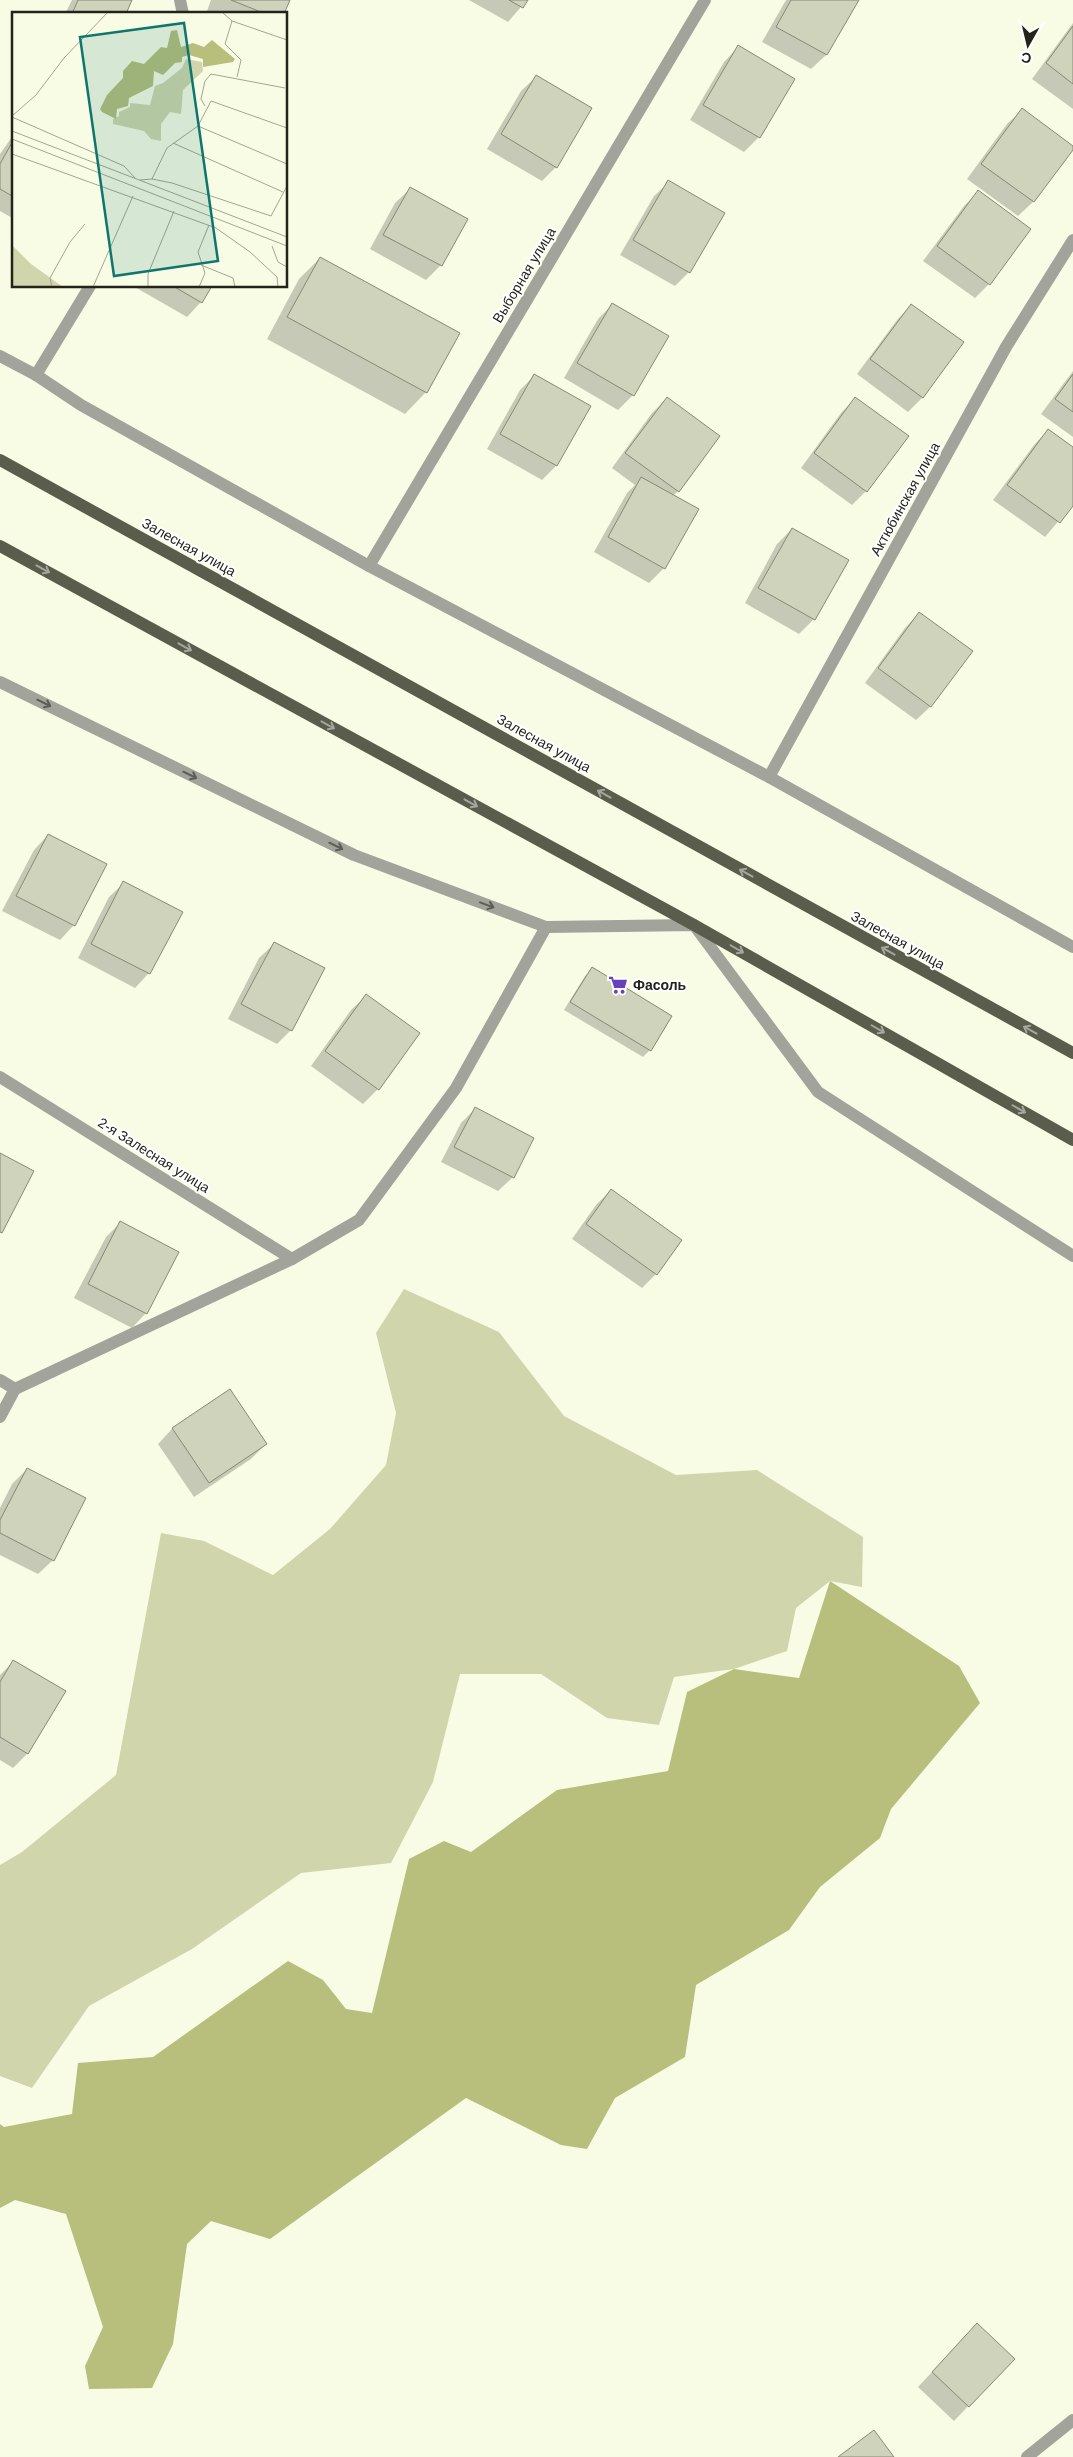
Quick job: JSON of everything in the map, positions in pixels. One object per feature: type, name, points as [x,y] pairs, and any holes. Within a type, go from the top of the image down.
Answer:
[{"type":"main road","name":"Залесная улица","points":[[0,460],[1073,1054]]},
{"type":"main road","points":[[0,546],[694,925],[1073,1140]]},
{"type":"street","name":"Выборная улица","points":[[369,566],[705,0]]},
{"type":"street","name":"Актюбинская улица","points":[[769,777],[1006,347],[1073,240]]},
{"type":"street","points":[[36,376],[89,288]]},
{"type":"street","points":[[0,356],[36,376],[81,405],[369,566],[769,777],[1073,947]]},
{"type":"street","points":[[0,682],[354,855],[546,927],[694,925],[818,1092],[1073,1256]]},
{"type":"street","points":[[0,1416],[15,1389],[292,1259],[359,1220],[456,1088],[546,927]]},
{"type":"street","name":"2-я Залесная улица","points":[[0,1077],[292,1259]]},
{"type":"street","points":[[0,1380],[15,1389]]},
{"type":"street","points":[[1027,2457],[1073,2420]]},
{"type":"shaded area","points":[[404,1289],[499,1332],[564,1416],[676,1475],[757,1470],[863,1537],[862,1587],[830,1581],[796,1608],[787,1651],[734,1669],[674,1677],[659,1725],[607,1718],[541,1674],[460,1674],[433,1782],[391,1863],[301,1873],[192,1949],[89,2006],[32,2088],[0,2076],[0,1865],[22,1852],[116,1775],[161,1533],[204,1541],[273,1575],[330,1529],[386,1465],[396,1413],[376,1333]]},
{"type":"shaded area","points":[[830,1581],[959,1666],[980,1703],[891,1809],[880,1838],[820,1887],[789,1930],[696,1985],[685,2057],[615,2098],[587,2149],[561,2145],[466,2098],[270,2239],[211,2221],[187,2244],[173,2344],[152,2388],[89,2389],[85,2366],[103,2327],[66,2214],[15,2200],[0,2208],[0,2124],[4,2127],[72,2114],[78,2063],[153,2057],[288,1961],[323,1980],[346,2009],[372,2013],[409,1859],[444,1841],[471,1852],[557,1790],[668,1771],[687,1692],[734,1669],[799,1678]]},
{"type":"building","points":[[78,0],[132,0],[127,12],[73,12]]},
{"type":"building","points":[[231,0],[290,0],[285,12],[261,12]]},
{"type":"building","points":[[509,0],[528,0],[523,8]]},
{"type":"building","points":[[791,0],[859,0],[827,55],[776,27]]},
{"type":"building","points":[[1073,26],[1073,84],[1046,63]]},
{"type":"building","points":[[738,45],[795,79],[760,138],[703,105]]},
{"type":"building","points":[[536,75],[592,108],[557,168],[501,134]]},
{"type":"building","points":[[1022,108],[1073,146],[1073,150],[1034,202],[981,164]]},
{"type":"building","points":[[12,143],[12,196],[0,189],[0,164]]},
{"type":"building","points":[[668,180],[725,213],[690,273],[633,240]]},
{"type":"building","points":[[410,187],[468,219],[442,266],[383,235]]},
{"type":"building","points":[[978,190],[1031,229],[990,285],[937,246]]},
{"type":"building","points":[[320,257],[460,333],[427,393],[287,317]]},
{"type":"building","points":[[176,288],[211,288],[202,303]]},
{"type":"building","points":[[612,303],[669,336],[634,396],[577,363]]},
{"type":"building","points":[[911,304],[964,342],[923,398],[870,359]]},
{"type":"building","points":[[534,374],[591,406],[557,466],[500,434]]},
{"type":"building","points":[[1073,374],[1073,412],[1055,399]]},
{"type":"building","points":[[667,397],[720,436],[679,492],[625,453]]},
{"type":"building","points":[[855,397],[909,436],[867,492],[814,453]]},
{"type":"building","points":[[1048,429],[1073,447],[1073,506],[1060,523],[1007,485]]},
{"type":"building","points":[[641,477],[699,509],[665,569],[608,537]]},
{"type":"building","points":[[792,528],[849,560],[815,620],[758,588]]},
{"type":"building","points":[[919,612],[973,651],[931,707],[878,668]]},
{"type":"building","points":[[48,834],[107,864],[75,926],[16,896]]},
{"type":"building","points":[[123,881],[183,912],[150,974],[91,944]]},
{"type":"building","points":[[274,942],[325,968],[292,1031],[241,1004]]},
{"type":"building","points":[[592,967],[672,1016],[651,1051],[570,1002]]},
{"type":"building","points":[[366,994],[420,1033],[379,1090],[325,1051]]},
{"type":"building","points":[[475,1107],[534,1138],[514,1178],[454,1147]]},
{"type":"building","points":[[0,1153],[34,1171],[2,1233],[0,1232]]},
{"type":"building","points":[[611,1189],[682,1240],[657,1275],[586,1224]]},
{"type":"building","points":[[120,1221],[179,1252],[147,1314],[88,1284]]},
{"type":"building","points":[[230,1389],[267,1444],[209,1483],[172,1428]]},
{"type":"building","points":[[27,1468],[86,1498],[54,1561],[0,1533],[0,1520]]},
{"type":"building","points":[[13,1660],[66,1691],[28,1754],[0,1737],[0,1682]]},
{"type":"building","points":[[977,2323],[1015,2359],[969,2407],[932,2372]]},
{"type":"building","points":[[874,2430],[894,2457],[838,2457]]},
{"type":"place","name":"Фасоль","points":[[618,985]]}]
